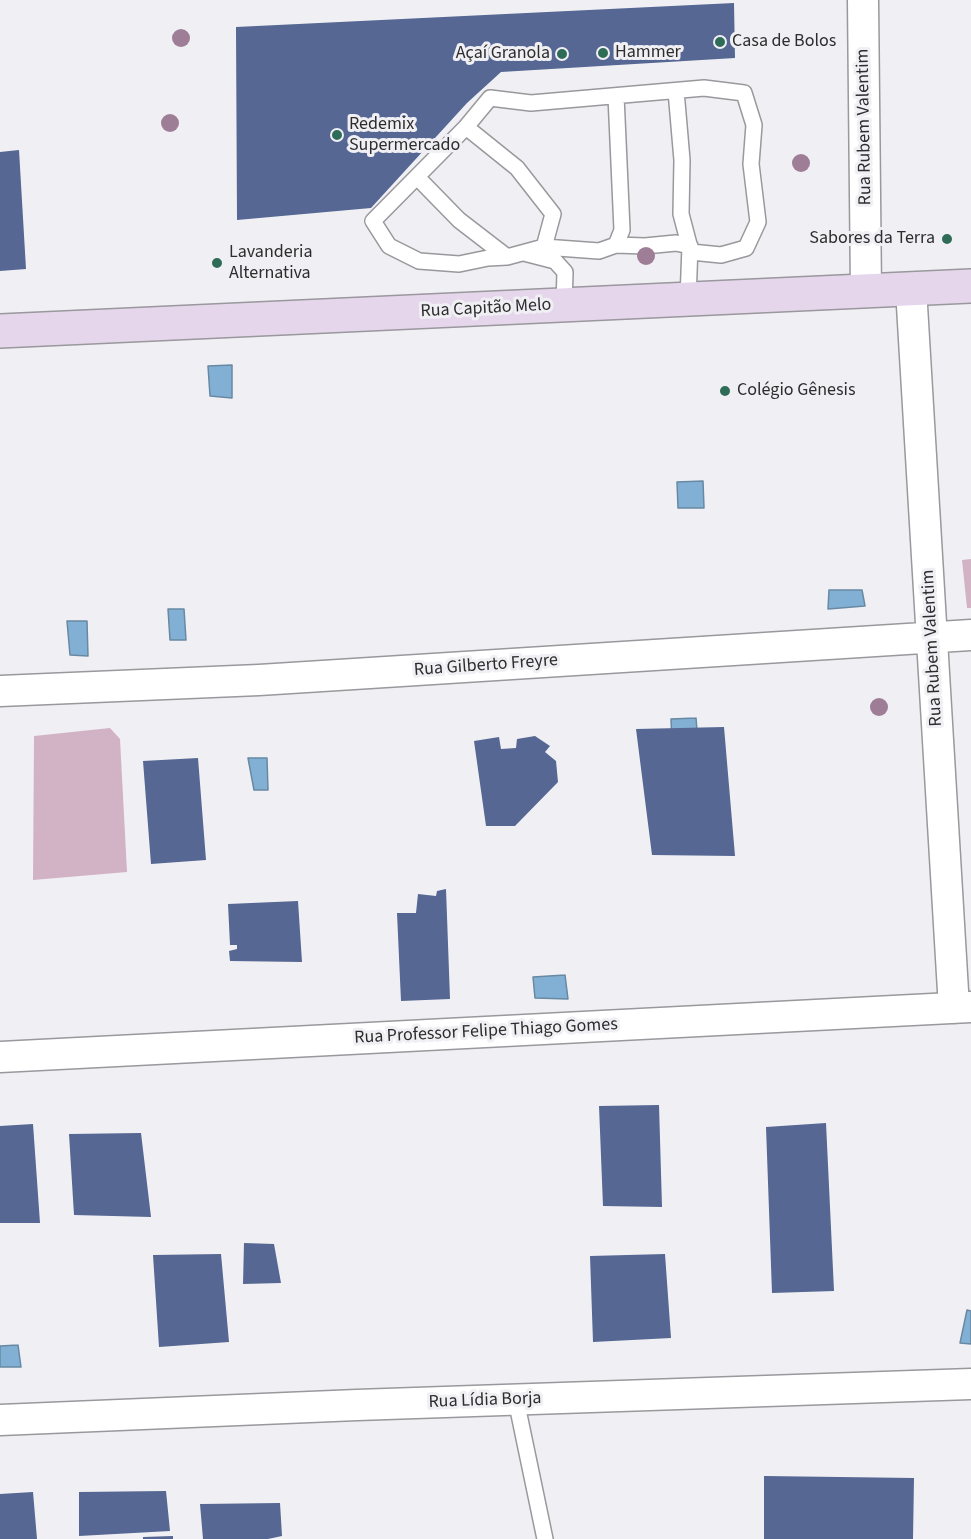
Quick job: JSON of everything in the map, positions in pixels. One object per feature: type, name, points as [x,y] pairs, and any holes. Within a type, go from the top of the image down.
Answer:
[{"type":"main road","name":"Rua Capitão Melo","points":[[0,331],[971,286]]},
{"type":"street","name":"Rua Rubem Valentim","points":[[863,0],[866,291]]},
{"type":"street","name":"Rua Rubem Valentim","points":[[911,289],[933,638],[962,1007]]},
{"type":"street","name":"Rua Gilberto Freyre","points":[[0,691],[259,680],[971,635]]},
{"type":"street","name":"Rua Professor Felipe Thiago Gomes","points":[[0,1057],[962,1007]]},
{"type":"street","name":"Rua Lídia Borja","points":[[0,1420],[971,1384]]},
{"type":"lane","points":[[676,91],[682,160],[681,214],[690,246],[691,252],[721,255],[746,248],[758,222],[751,164],[754,125],[744,93],[704,88],[531,103],[490,98],[466,127],[373,221],[389,246],[419,261],[459,264],[507,257],[544,247],[599,251],[616,245],[645,246],[676,243],[690,246]]},
{"type":"lane","points":[[616,96],[622,230],[616,245]]},
{"type":"lane","points":[[466,127],[517,168],[553,214],[544,247]]},
{"type":"lane","points":[[417,177],[459,220],[507,257]]},
{"type":"lane","points":[[688,299],[690,246]]},
{"type":"lane","points":[[524,253],[555,261],[565,272],[564,305]]},
{"type":"lane","points":[[516,1400],[545,1539]]},
{"type":"shaded area","points":[[971,559],[971,608],[967,608],[962,560]]},
{"type":"shaded area","points":[[110,728],[120,739],[127,872],[33,880],[34,736]]},
{"type":"water","points":[[232,365],[232,398],[210,396],[208,366]]},
{"type":"water","points":[[703,481],[704,508],[678,508],[677,482]]},
{"type":"water","points":[[829,590],[862,590],[865,606],[828,609]]},
{"type":"water","points":[[168,609],[184,609],[186,640],[170,640]]},
{"type":"water","points":[[67,621],[87,621],[88,656],[70,655]]},
{"type":"water","points":[[696,718],[698,742],[672,742],[671,719]]},
{"type":"water","points":[[248,758],[267,758],[268,790],[254,790]]},
{"type":"water","points":[[565,975],[568,999],[535,998],[533,977]]},
{"type":"water","points":[[967,1310],[971,1311],[971,1344],[960,1343]]},
{"type":"water","points":[[18,1345],[21,1367],[0,1367],[0,1346]]},
{"type":"building","name":"Redemix Supermercado","points":[[734,3],[735,58],[501,72],[467,103],[371,208],[237,220],[236,27]]},
{"type":"building","points":[[19,150],[26,269],[0,271],[0,152]]},
{"type":"building","points":[[724,727],[735,856],[652,855],[636,729]]},
{"type":"building","points":[[535,736],[550,746],[545,752],[556,761],[558,782],[515,826],[486,826],[474,741],[499,737],[501,749],[516,748],[517,739]]},
{"type":"building","points":[[198,758],[206,860],[151,864],[143,761]]},
{"type":"building","points":[[446,889],[450,999],[401,1001],[397,913],[416,913],[418,894],[436,896],[437,891]]},
{"type":"building","points":[[298,901],[302,962],[230,961],[229,951],[237,949],[237,945],[230,945],[228,904]]},
{"type":"building","points":[[659,1105],[662,1207],[603,1206],[599,1106]]},
{"type":"building","points":[[826,1123],[834,1291],[772,1293],[766,1127]]},
{"type":"building","points":[[33,1124],[40,1223],[0,1223],[0,1126]]},
{"type":"building","points":[[141,1133],[151,1217],[74,1215],[69,1134]]},
{"type":"building","points":[[244,1243],[274,1244],[281,1283],[243,1284]]},
{"type":"building","points":[[221,1254],[229,1342],[159,1347],[153,1255]]},
{"type":"building","points":[[665,1254],[671,1338],[593,1342],[590,1256]]},
{"type":"building","points":[[764,1476],[914,1478],[913,1539],[764,1539]]},
{"type":"building","points":[[166,1491],[170,1531],[79,1536],[79,1492]]},
{"type":"building","points":[[33,1492],[37,1539],[0,1539],[0,1494]]},
{"type":"building","points":[[280,1503],[282,1536],[268,1539],[203,1539],[200,1504]]},
{"type":"building","points":[[173,1536],[173,1539],[143,1539],[143,1537]]},
{"type":"place","name":"Casa de Bolos","points":[[720,42]]},
{"type":"place","name":"Hammer","points":[[603,53]]},
{"type":"place","name":"Açaí Granola","points":[[562,54]]},
{"type":"place","name":"Redemix Supermercado","points":[[337,135]]},
{"type":"place","name":"Sabores da Terra","points":[[947,239]]},
{"type":"place","name":"Lavanderia Alternativa","points":[[217,263]]},
{"type":"place","name":"Colégio Gênesis","points":[[725,391]]}]
